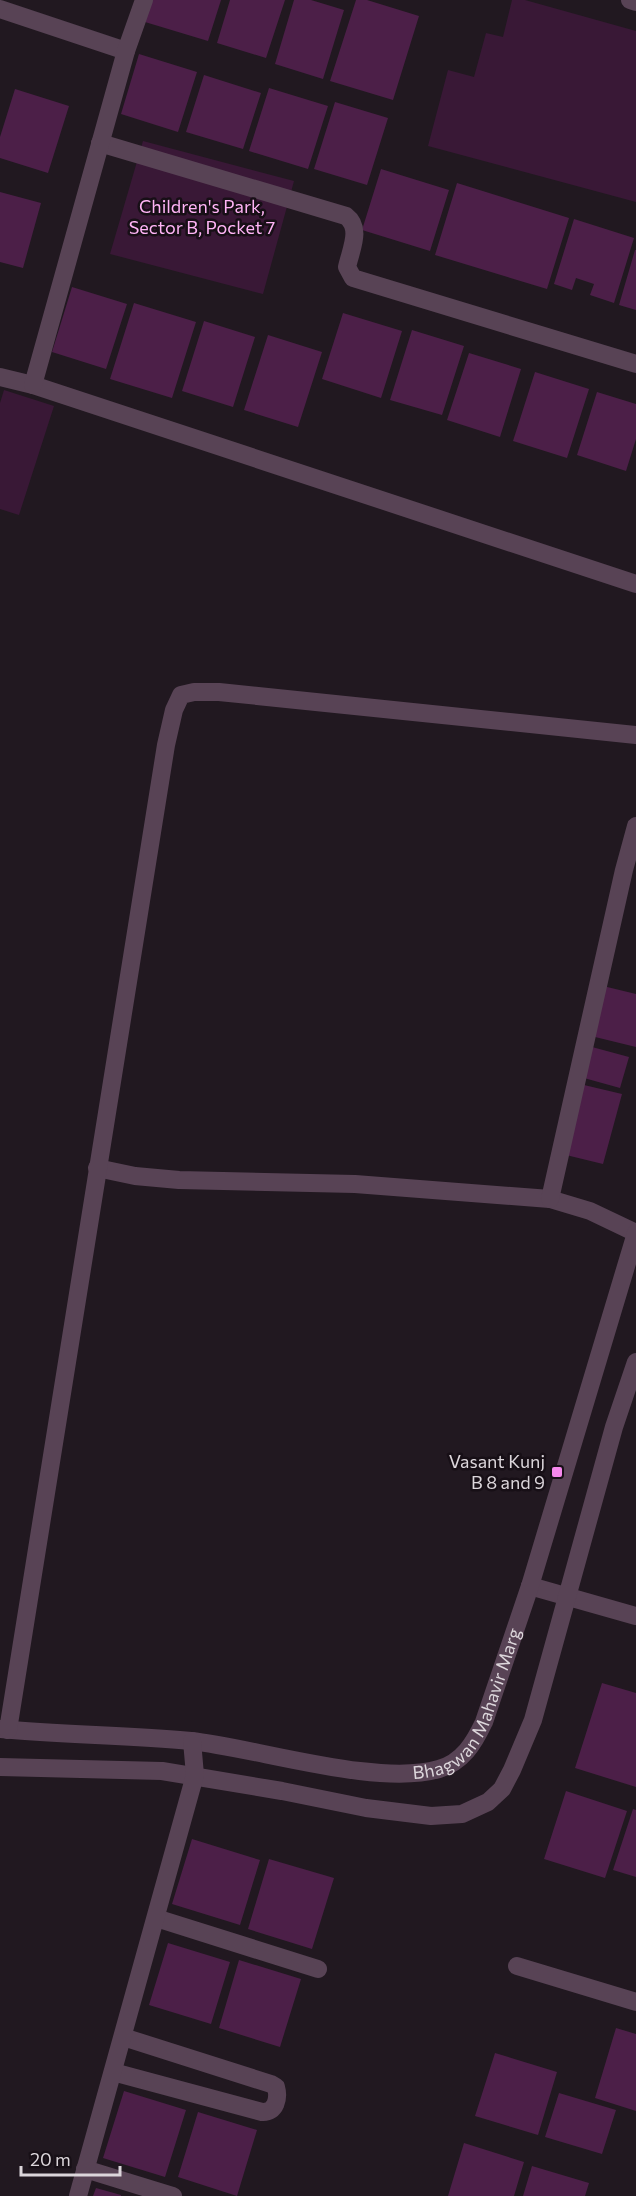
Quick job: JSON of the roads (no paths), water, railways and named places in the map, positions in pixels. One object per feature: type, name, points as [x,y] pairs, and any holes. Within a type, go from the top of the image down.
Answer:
[{"type":"street","points":[[33,385],[126,51],[144,0]]},
{"type":"street","points":[[630,0],[636,2]]},
{"type":"street","points":[[0,9],[126,51]]},
{"type":"street","points":[[100,143],[346,216],[353,221],[356,228],[347,267],[353,278],[636,364]]},
{"type":"street","points":[[0,378],[33,385],[636,584]]},
{"type":"street","points":[[4,1729],[75,1321],[97,1168],[166,744],[174,710],[181,695],[194,692],[219,692],[636,735]]},
{"type":"street","points":[[550,1199],[636,825]]},
{"type":"street","points":[[97,1168],[135,1176],[179,1180],[355,1184],[550,1199],[590,1211],[636,1233]]},
{"type":"street","name":"Bhagwan Mahavir Marg","points":[[4,1729],[192,1742],[371,1772],[410,1773],[439,1769],[463,1756],[475,1740],[530,1586],[636,1233]]},
{"type":"street","points":[[0,1767],[162,1771],[195,1775],[376,1809],[431,1816],[462,1814],[488,1802],[502,1789],[533,1720],[614,1426],[636,1362]]},
{"type":"street","points":[[530,1586],[636,1616]]},
{"type":"street","points":[[78,2196],[195,1775],[192,1742]]},
{"type":"street","points":[[156,1918],[318,1969]]},
{"type":"street","points":[[517,1966],[636,2002]]},
{"type":"street","points":[[113,2072],[268,2113],[273,2109],[278,2094],[276,2087],[271,2084],[123,2037]]},
{"type":"street","points":[[85,2169],[173,2196]]},
{"type":"place","name":"Vasant Kunj B 8 and 9","points":[[557,1472]]},
{"type":"park label","name":"Children's Park, Sector B, Pocket 7","points":[[202,217]]}]
